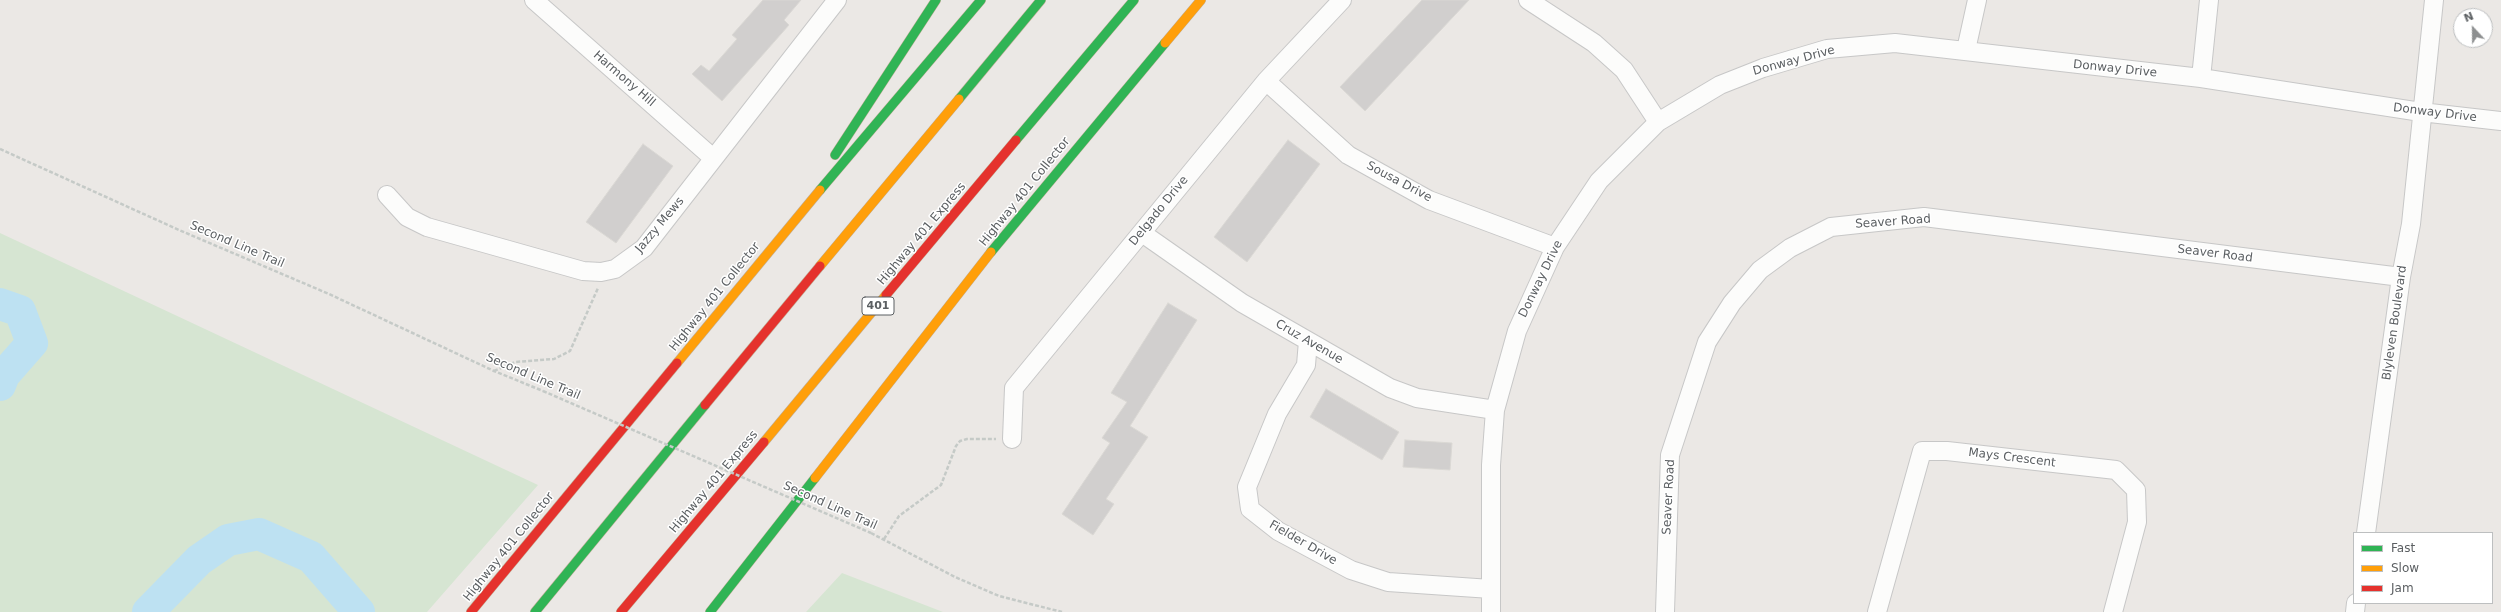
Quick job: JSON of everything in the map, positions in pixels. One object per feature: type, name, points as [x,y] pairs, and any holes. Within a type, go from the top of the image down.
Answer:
[{"type":"highway","points":[[782,234],[936,0]]},
{"type":"highway","name":"Highway 401 Collector","points":[[471,612],[782,234],[981,0]]},
{"type":"highway","points":[[535,612],[1041,0]]},
{"type":"highway","name":"Highway 401 Express","points":[[621,612],[1134,0]]},
{"type":"highway","name":"Highway 401 Collector","points":[[710,612],[1007,231],[1200,0]]},
{"type":"highway","points":[[1174,31],[1209,4]]},
{"type":"street","name":"Jazzy Mews","points":[[387,195],[407,218],[427,227],[583,271],[601,272],[615,269],[644,248],[836,0]]},
{"type":"street","name":"Delgado Drive","points":[[1012,439],[1014,388],[1266,81],[1342,0]]},
{"type":"street","points":[[1528,0],[1594,43],[1624,70],[1658,122]]},
{"type":"street","points":[[1966,50],[1976,0]]},
{"type":"street","points":[[2201,78],[2209,0]]},
{"type":"street","name":"Blyleven Boulevard","points":[[2366,532],[2401,277],[2411,224],[2421,112],[2434,0]]},
{"type":"street","name":"Harmony Hill","points":[[543,3],[713,158]]},
{"type":"street","name":"Donway Drive","points":[[1491,612],[1491,465],[1495,410],[1517,331],[1555,247],[1599,181],[1658,122],[1720,85],[1763,68],[1827,50],[1895,43],[1966,50],[2050,62],[2201,78],[2421,112],[2501,121]]},
{"type":"street","name":"Sousa Drive","points":[[1266,81],[1348,155],[1429,200],[1555,247]]},
{"type":"street","name":"Seaver Road","points":[[1665,612],[1670,455],[1707,342],[1732,303],[1760,270],[1790,248],[1831,227],[1924,217],[2401,277]]},
{"type":"street","name":"Cruz Avenue","points":[[1142,233],[1242,303],[1390,388],[1417,398],[1495,410]]},
{"type":"street","name":"Fielder Drive","points":[[1308,341],[1306,365],[1277,414],[1247,487],[1250,509],[1278,531],[1344,566],[1388,582],[1491,589]]},
{"type":"street","name":"Mays Crescent","points":[[1877,612],[1922,451],[1947,451],[2116,470],[2136,490],[2137,522],[2113,612]]},
{"type":"path","name":"Second Line Trail","points":[[0,149],[179,230],[329,294],[494,371],[871,533],[955,578],[999,596],[1062,612]]},
{"type":"path","points":[[494,371],[515,362],[554,359],[570,351],[598,288],[601,272]]},
{"type":"path","points":[[884,539],[899,516],[941,485],[956,446],[960,441],[967,439],[1012,439]]},
{"type":"green space","points":[[0,233],[538,485],[427,612],[0,612]]},
{"type":"green space","points":[[842,573],[943,612],[806,612]]},
{"type":"building","points":[[763,0],[801,0],[784,20],[789,25],[722,101],[692,74],[701,65],[709,71],[737,39],[732,35]]},
{"type":"building","points":[[1422,0],[1469,0],[1365,111],[1340,87]]},
{"type":"building","points":[[1288,140],[1320,164],[1247,262],[1214,237]]},
{"type":"building","points":[[643,144],[673,166],[616,243],[586,222]]},
{"type":"building","points":[[1168,303],[1197,320],[1130,426],[1148,437],[1106,499],[1114,504],[1093,535],[1062,514],[1110,443],[1102,438],[1127,402],[1111,393]]},
{"type":"building","points":[[1326,389],[1399,432],[1382,460],[1310,417]]},
{"type":"building","points":[[1405,440],[1452,443],[1450,470],[1403,467]]},
{"type":"waterway","points":[[0,304],[20,311],[32,343],[4,375],[0,385]]},
{"type":"waterway","points":[[148,612],[199,560],[228,540],[259,534],[311,557],[359,612]]},
{"type":"traffic: fast","points":[[835,155],[936,0]]},
{"type":"traffic: fast","points":[[820,190],[981,0]]},
{"type":"traffic: fast","points":[[959,99],[1041,0]]},
{"type":"traffic: fast","points":[[1016,140],[1134,0]]},
{"type":"traffic: fast","points":[[991,252],[1165,43]]},
{"type":"traffic: fast","points":[[535,612],[705,405]]},
{"type":"traffic: fast","points":[[710,612],[815,478]]},
{"type":"traffic: slow","points":[[1165,43],[1201,0]]},
{"type":"traffic: slow","points":[[820,266],[959,99]]},
{"type":"traffic: slow","points":[[677,363],[820,190]]},
{"type":"traffic: slow","points":[[815,478],[991,252]]},
{"type":"traffic: slow","points":[[764,442],[886,295]]},
{"type":"traffic: jam","points":[[886,295],[1016,140]]},
{"type":"traffic: jam","points":[[705,405],[820,266]]},
{"type":"traffic: jam","points":[[471,612],[677,363]]},
{"type":"traffic: jam","points":[[621,612],[764,442]]}]
